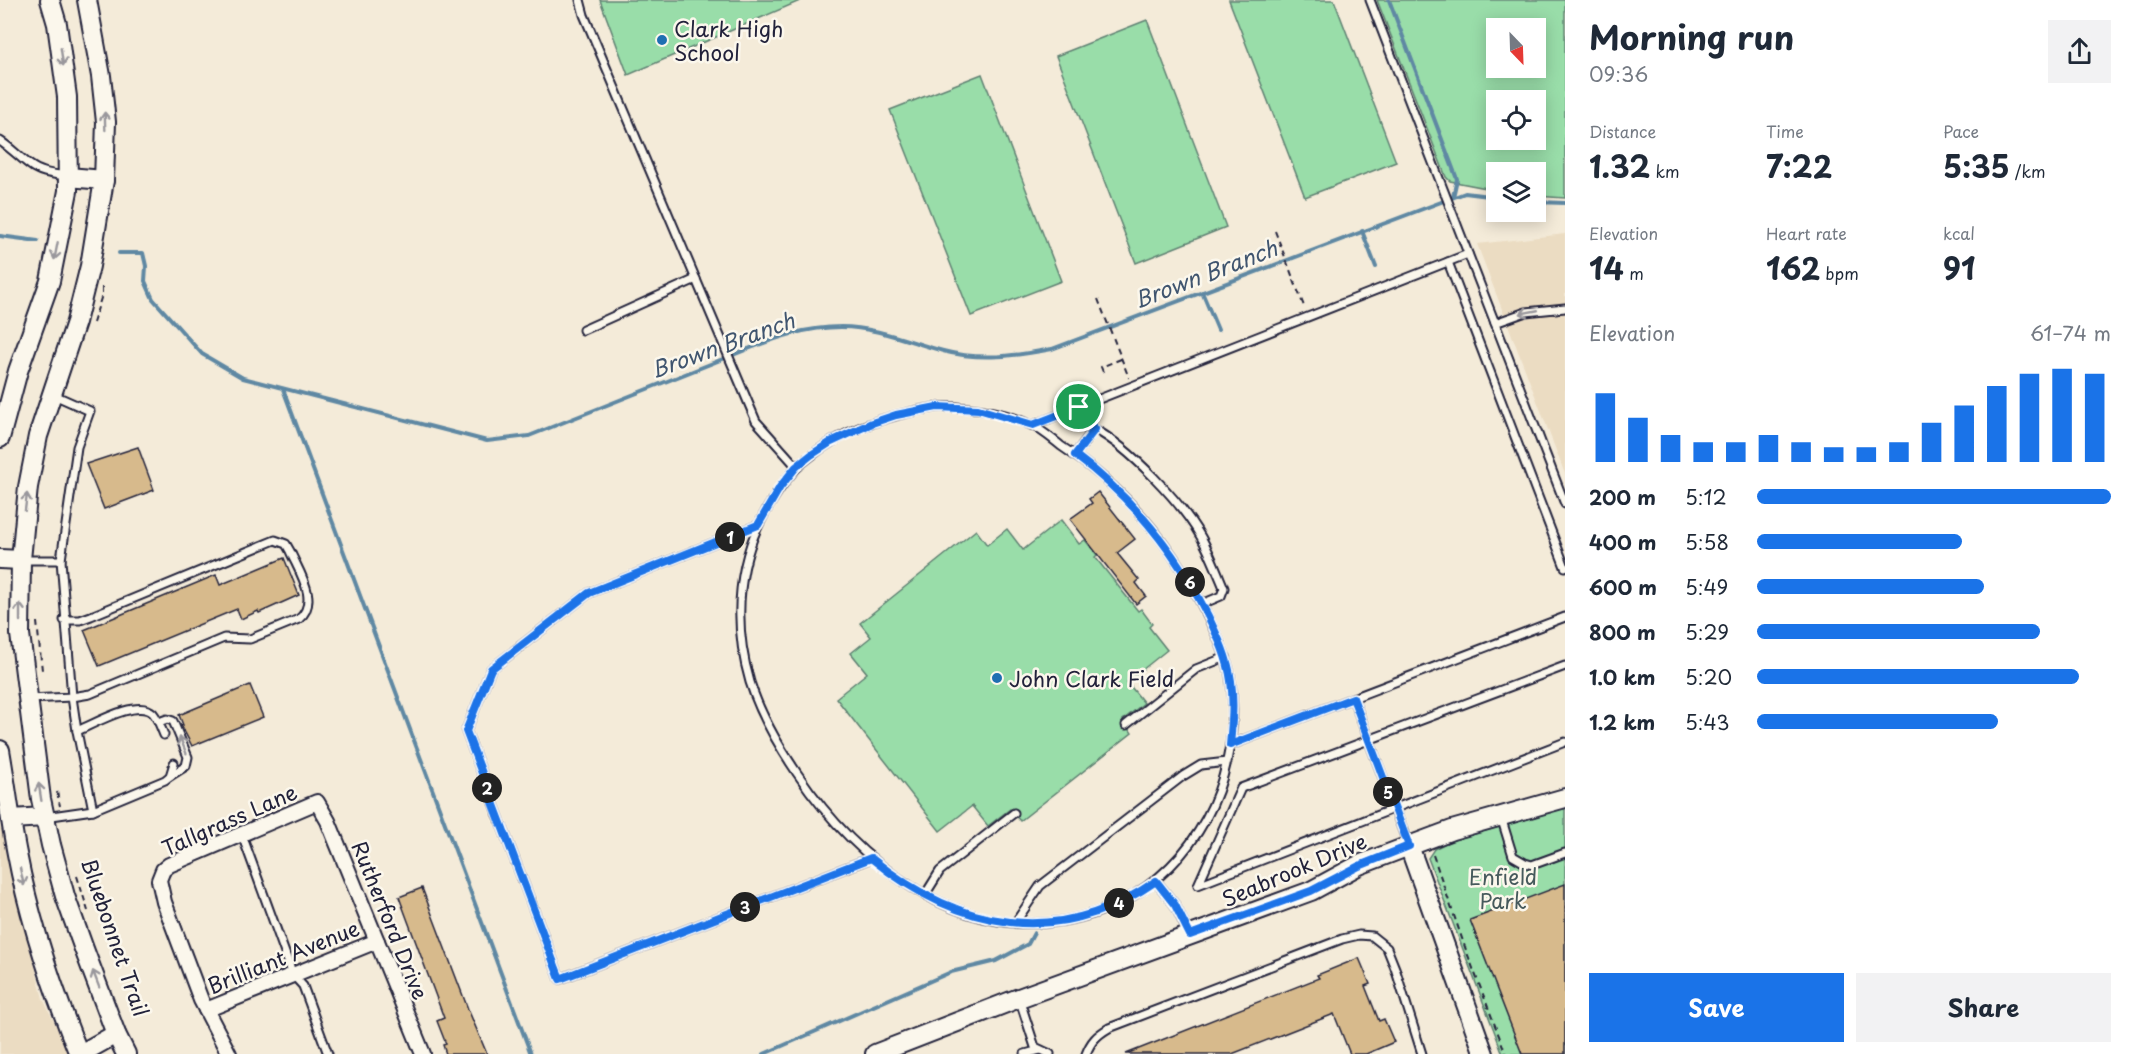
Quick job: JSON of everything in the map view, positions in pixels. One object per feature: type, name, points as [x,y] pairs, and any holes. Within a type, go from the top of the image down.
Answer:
[{"type":"street","points":[[0,438],[18,371],[50,282],[68,190],[67,97],[60,43],[50,0]]},
{"type":"street","points":[[87,0],[101,76],[106,122],[104,180],[90,266],[76,322],[38,436],[28,487],[21,560],[20,634],[27,699],[45,817],[65,896],[116,1034],[126,1054]]},
{"type":"street","points":[[68,177],[104,180]]},
{"type":"street","points":[[0,559],[21,560]]},
{"type":"street","points":[[0,750],[29,906],[62,1012],[79,1054],[116,1034]]},
{"type":"street","name":"Seabrook Drive","points":[[875,1054],[1019,998],[1311,891],[1359,866],[1409,846],[1565,798]]},
{"type":"street","name":"Tallgrass Lane","points":[[206,1010],[164,902],[159,885],[160,875],[169,865],[317,802]]},
{"type":"street","name":"Rutherford Drive","points":[[317,802],[328,822],[423,1054]]},
{"type":"street","points":[[11,819],[45,817]]},
{"type":"street","points":[[1409,846],[1484,1054]]},
{"type":"street","name":"Brilliant Avenue","points":[[206,1010],[377,941]]},
{"type":"street","points":[[206,1010],[229,1054]]},
{"type":"lane","points":[[580,0],[584,15],[756,421],[796,467]]},
{"type":"lane","points":[[1370,0],[1565,504]]},
{"type":"lane","points":[[0,141],[13,148],[31,166],[46,173],[68,177]]},
{"type":"lane","points":[[1033,425],[1468,254]]},
{"type":"lane","points":[[1448,262],[1565,567]]},
{"type":"lane","points":[[583,330],[696,279]]},
{"type":"lane","points":[[1495,323],[1526,312],[1565,308]]},
{"type":"lane","points":[[51,394],[90,411],[77,447],[61,560],[64,620],[72,697],[93,810]]},
{"type":"lane","points":[[957,407],[978,409],[1033,425],[1111,483],[1151,525],[1174,557],[1202,604],[1226,657],[1233,704],[1227,762],[1216,797],[1203,825],[1177,861],[1156,881],[1115,906],[1047,923],[1015,923],[966,912],[942,904],[925,895],[894,876],[871,858],[830,817],[804,784],[773,734],[755,696],[744,655],[739,615],[743,571],[758,525],[780,487],[796,467],[818,451],[872,423],[916,410],[957,407]]},
{"type":"lane","points":[[1079,407],[1083,418],[1107,436],[1168,493],[1200,536],[1224,588],[1221,596],[1202,604]]},
{"type":"lane","points":[[1075,455],[1095,429]]},
{"type":"lane","points":[[758,525],[589,593],[491,669],[466,731],[560,979],[871,858]]},
{"type":"lane","points":[[27,699],[90,694],[224,638],[250,639],[299,619],[305,614],[310,600],[286,544],[275,540],[91,616],[80,620],[64,620]]},
{"type":"lane","points":[[21,560],[61,560]]},
{"type":"lane","points":[[1230,745],[1565,617]]},
{"type":"lane","points":[[1126,725],[1196,669],[1226,657]]},
{"type":"lane","points":[[1565,666],[1241,788],[1198,885],[1565,742]]},
{"type":"lane","points":[[1353,698],[1409,846]]},
{"type":"lane","points":[[77,731],[138,707],[151,711],[164,735]]},
{"type":"lane","points":[[45,817],[93,810],[165,780],[186,766],[188,757],[173,721],[167,719],[159,722]]},
{"type":"lane","points":[[1015,923],[1040,886],[1183,776],[1201,765],[1227,762]]},
{"type":"lane","points":[[170,776],[174,763]]},
{"type":"lane","points":[[925,895],[940,872],[1014,813]]},
{"type":"lane","points":[[1501,817],[1514,856],[1518,860],[1532,865],[1565,853]]},
{"type":"lane","points":[[242,834],[293,975],[303,986],[328,1054]]},
{"type":"lane","points":[[1156,881],[1175,905],[1190,935]]},
{"type":"lane","points":[[1086,1054],[1097,1035],[1109,1028],[1342,939],[1359,935],[1372,936],[1387,948],[1422,1054]]},
{"type":"lane","points":[[1019,998],[1035,1047],[1050,1054]]},
{"type":"lane","points":[[1025,1054],[1040,1050]]},
{"type":"path","points":[[1275,231],[1308,317]]},
{"type":"path","points":[[1098,298],[1132,386]]},
{"type":"path","points":[[1103,372],[1101,367],[1121,359]]},
{"type":"path","points":[[37,621],[42,676]]},
{"type":"path","points":[[1438,853],[1432,856],[1506,1054]]},
{"type":"path","name":"Bluebonnet Trail","points":[[76,873],[91,918]]},
{"type":"shaded area","points":[[1565,234],[1565,474],[1477,244]]},
{"type":"shaded area","points":[[0,825],[43,999],[70,1054],[0,1054]]},
{"type":"green space","name":"Clark High School","points":[[600,0],[802,0],[628,75]]},
{"type":"green space","points":[[1229,0],[1334,0],[1396,162],[1305,197]]},
{"type":"green space","points":[[1377,0],[1565,0],[1565,198],[1546,197],[1546,162],[1486,162],[1486,188],[1450,181],[1446,177]]},
{"type":"green space","points":[[1147,20],[1226,227],[1136,263],[1056,56]]},
{"type":"green space","points":[[982,74],[1061,281],[971,316],[890,110]]},
{"type":"green space","name":"John Clark Field","points":[[1061,520],[1079,544],[1085,540],[1097,555],[1095,557],[1138,611],[1141,609],[1152,624],[1149,627],[1167,650],[1127,682],[1144,703],[1123,720],[1132,733],[1020,821],[1010,809],[988,826],[972,806],[940,831],[836,698],[867,673],[851,653],[871,637],[860,623],[976,530],[987,545],[1007,529],[1023,550]]},
{"type":"green space","name":"Enfield Park","points":[[1565,808],[1565,1054],[1503,1054],[1428,858],[1434,849],[1450,841]]},
{"type":"building","points":[[138,447],[154,490],[104,509],[86,464]]},
{"type":"building","points":[[1098,492],[1135,539],[1117,553],[1139,580],[1136,583],[1146,596],[1136,604],[1070,519],[1092,503],[1089,499]]},
{"type":"building","points":[[284,558],[299,595],[241,619],[237,609],[99,666],[84,630],[216,575],[220,585]]},
{"type":"building","points":[[250,685],[263,717],[192,746],[181,725],[183,725],[179,715]]},
{"type":"building","points":[[1565,884],[1565,1054],[1522,1054],[1470,920]]},
{"type":"building","points":[[422,888],[487,1054],[446,1054],[443,1045],[446,1044],[437,1021],[444,1018],[399,897]]},
{"type":"building","points":[[1359,958],[1370,984],[1365,986],[1379,1021],[1384,1019],[1394,1042],[1366,1054],[1350,1054],[1334,1014],[1232,1054],[1126,1054],[1319,978],[1317,975]]},
{"type":"waterway","points":[[1389,0],[1457,179],[1453,197]]},
{"type":"waterway","name":"Brown Branch","points":[[119,253],[143,253],[146,266],[145,281],[153,299],[202,354],[243,378],[487,441],[529,436],[759,345],[816,329],[841,327],[867,329],[943,351],[970,356],[1011,355],[1052,349],[1465,193],[1486,196]]},
{"type":"waterway","name":"Brown Branch","points":[[1546,202],[1565,203]]},
{"type":"waterway","points":[[1362,231],[1376,267]]},
{"type":"waterway","name":"Brown Branch","points":[[0,236],[38,241]]},
{"type":"waterway","points":[[1202,292],[1218,330]]},
{"type":"waterway","points":[[283,389],[531,1054]]},
{"type":"waterway","points":[[764,1054],[951,972],[996,961],[1028,944],[1034,933]]},
{"type":"place","name":"Clark High School","points":[[662,40]]},
{"type":"place","name":"John Clark Field","points":[[997,678]]},
{"type":"route","points":[[937,407],[978,409],[1033,425],[1079,407],[1083,418],[1095,429],[1075,455],[1111,483],[1151,525],[1189,581],[1215,632],[1226,657],[1231,680],[1233,720],[1230,745],[1353,698],[1409,846],[1359,866],[1311,891],[1190,935],[1175,905],[1156,881],[1115,906],[1069,920],[1014,923],[990,919],[942,904],[911,888],[871,858],[560,979],[466,731],[491,669],[589,593],[758,525],[780,487],[796,467],[831,442],[851,432],[896,415],[937,407]]}]
